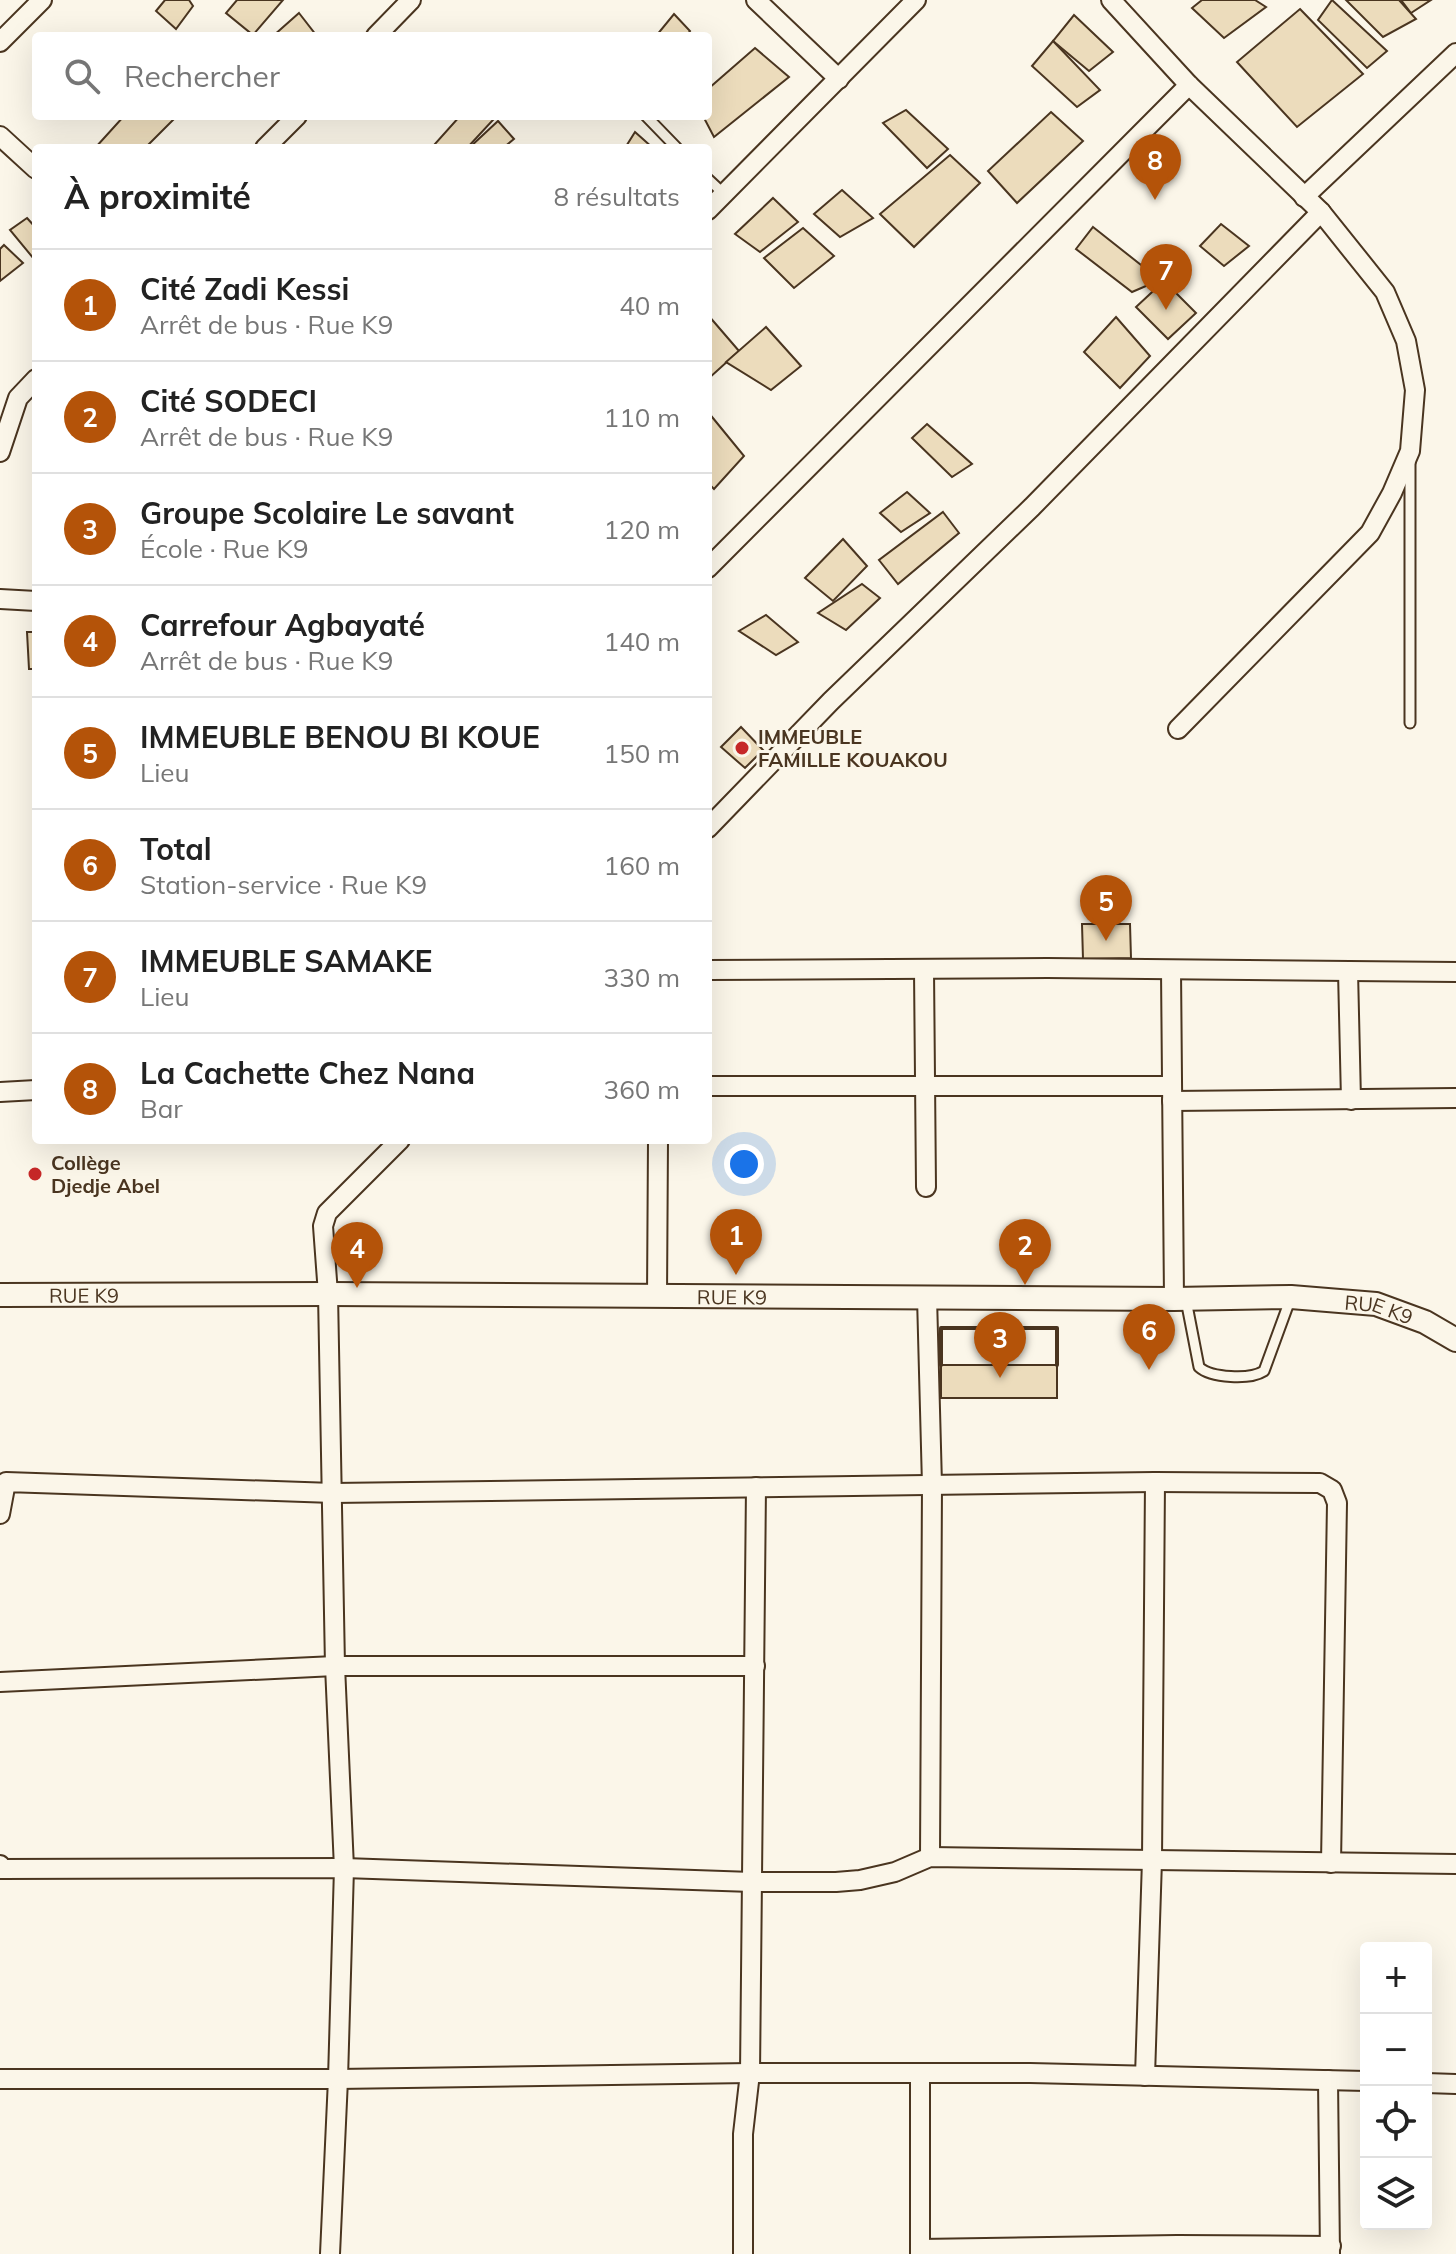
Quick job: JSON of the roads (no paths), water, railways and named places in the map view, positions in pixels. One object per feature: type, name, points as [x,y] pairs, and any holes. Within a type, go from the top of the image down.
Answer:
[{"type":"street","points":[[0,42],[42,0]]},
{"type":"street","points":[[380,32],[411,0]]},
{"type":"street","points":[[756,0],[839,79]]},
{"type":"street","points":[[712,206],[916,0]]},
{"type":"street","points":[[1111,0],[1189,85],[1321,212],[1385,292],[1406,341],[1415,390],[1410,451],[1370,533],[1178,729]]},
{"type":"street","points":[[1304,197],[1456,53]]},
{"type":"street","points":[[712,564],[1189,85]]},
{"type":"street","points":[[269,144],[293,120]]},
{"type":"street","points":[[0,136],[32,165]]},
{"type":"street","points":[[712,824],[831,701],[1032,507],[1321,212]]},
{"type":"street","points":[[0,452],[18,398],[32,383]]},
{"type":"street","points":[[0,599],[32,601]]},
{"type":"street","points":[[712,970],[1456,972]]},
{"type":"street","points":[[924,970],[926,1187]]},
{"type":"street","points":[[1171,970],[1172,1094],[1180,1298]]},
{"type":"street","points":[[1348,971],[1351,1100]]},
{"type":"street","points":[[712,1086],[927,1086],[1351,1100],[1455,1098]]},
{"type":"street","points":[[0,1092],[32,1090]]},
{"type":"street","points":[[330,2254],[344,1868],[335,1666],[328,1294],[323,1226],[327,1213],[396,1144]]},
{"type":"street","points":[[657,1297],[658,1144]]},
{"type":"street","name":"RUE K9","points":[[0,1295],[1291,1297],[1376,1304],[1425,1322],[1456,1340]]},
{"type":"street","points":[[927,1297],[932,1485],[930,1857]]},
{"type":"street","points":[[0,1514],[3,1482],[333,1493],[1155,1482],[1320,1483],[1332,1490],[1337,1503],[1331,1863]]},
{"type":"street","points":[[1145,2076],[1152,1860],[1155,1482]]},
{"type":"street","points":[[743,2254],[743,2134],[750,2073],[756,1487]]},
{"type":"street","points":[[0,1682],[335,1666],[755,1666]]},
{"type":"street","points":[[0,1865],[0,1869],[344,1868],[752,1882],[860,1880],[895,1872],[930,1857],[1456,1864]]},
{"type":"street","points":[[920,2073],[920,2252],[1177,2245],[1330,2250],[1328,2080]]},
{"type":"street","points":[[0,2079],[920,2073],[1360,2081]]},
{"type":"street","points":[[1432,2083],[1456,2084]]},
{"type":"lane","points":[[650,120],[673,144]]},
{"type":"lane","points":[[712,183],[724,194]]},
{"type":"lane","points":[[1410,451],[1410,723]]},
{"type":"lane","points":[[1180,1298],[1199,1367],[1207,1374],[1252,1377],[1264,1371],[1291,1297]]},
{"type":"place","name":"La Cachette Chez Nana","points":[[1155,200]]},
{"type":"place","name":"IMMEUBLE SAMAKE","points":[[1166,310]]},
{"type":"place","name":"IMMEUBLE FAMILLE KOUAKOU","points":[[742,748]]},
{"type":"place","name":"IMMEUBLE BENOU BI KOUE","points":[[1106,941]]},
{"type":"place","name":"Collège Djedje Abel","points":[[35,1174]]},
{"type":"place","name":"Cité Zadi Kessi","points":[[736,1275]]},
{"type":"place","name":"Cité SODECI","points":[[1025,1285]]},
{"type":"place","name":"Carrefour Agbayaté","points":[[357,1288]]},
{"type":"place","name":"Total","points":[[1149,1370]]},
{"type":"place","name":"Groupe Scolaire Le savant","points":[[1000,1378]]}]
